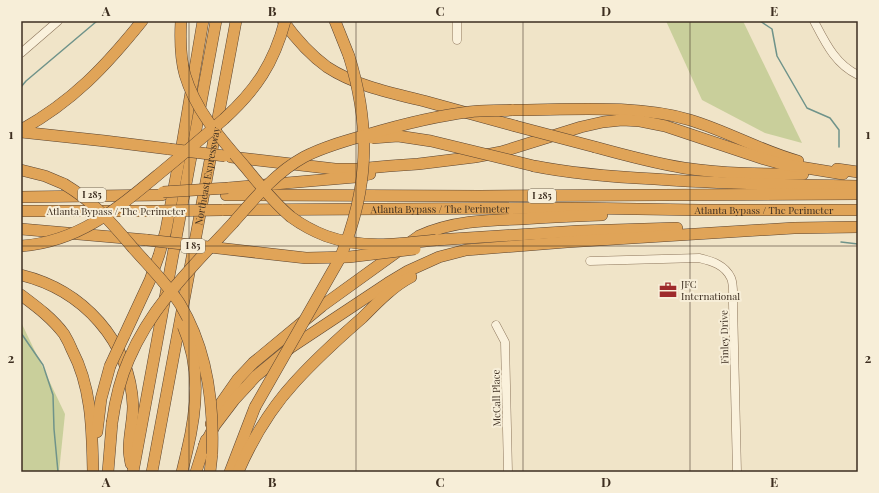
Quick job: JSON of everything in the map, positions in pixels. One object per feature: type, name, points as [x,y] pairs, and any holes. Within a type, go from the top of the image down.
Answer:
[{"type":"highway","points":[[21,131],[57,108],[84,86],[122,46],[142,21]]},
{"type":"highway","points":[[181,21],[181,58],[185,76],[204,117],[262,188],[285,211],[308,228],[330,237],[353,243],[378,245],[435,244],[498,240],[527,235],[580,231],[717,227],[858,227]]},
{"type":"highway","points":[[97,472],[98,421],[101,399],[110,366],[150,280],[166,230],[182,145],[202,21]]},
{"type":"highway","name":"Northeast Expressway","points":[[132,472],[216,21]]},
{"type":"highway","name":"Northeast Expressway","points":[[152,472],[236,21]]},
{"type":"highway","points":[[284,21],[297,40],[328,67],[344,77],[379,90],[595,147],[685,168],[732,173],[858,173]]},
{"type":"highway","points":[[21,246],[59,239],[82,230],[112,212],[224,119],[239,106],[252,91],[267,68],[279,42],[284,21]]},
{"type":"highway","points":[[230,472],[255,407],[340,258],[348,240],[358,207],[363,172],[364,139],[361,107],[349,56],[335,21]]},
{"type":"highway","points":[[108,472],[112,423],[120,382],[128,360],[146,326],[172,290],[262,191],[280,174],[302,158],[315,151],[353,138],[398,126],[443,116],[471,112],[512,110],[623,110],[670,115],[690,120],[720,130],[789,158],[858,173]]},
{"type":"highway","points":[[21,131],[335,169],[357,169],[418,164],[474,157],[501,152],[581,127],[603,122],[622,120],[640,121],[665,126],[782,164],[843,174]]},
{"type":"highway","points":[[353,138],[398,136],[431,141],[534,166],[570,173],[599,176],[718,184],[858,186]]},
{"type":"highway","points":[[227,192],[356,177],[418,164]]},
{"type":"highway","points":[[21,170],[54,180],[79,193],[103,213],[167,286],[180,304],[200,347],[211,398],[212,454],[210,472]]},
{"type":"highway","name":"Atlanta Bypass / The Perimeter","points":[[21,197],[227,192],[480,196],[858,194]]},
{"type":"highway","name":"Atlanta Bypass / The Perimeter","points":[[21,211],[576,208],[858,210]]},
{"type":"highway","points":[[196,472],[209,427],[217,409],[238,379],[253,362],[322,306],[419,236],[449,225],[482,220],[700,210]]},
{"type":"highway","points":[[204,446],[215,425],[234,400],[256,376],[290,348],[388,283],[419,265],[439,257],[466,250],[567,242],[794,228]]},
{"type":"highway","points":[[21,229],[147,240],[306,258],[349,257],[435,244]]},
{"type":"highway","points":[[132,247],[170,300],[187,334],[193,356],[196,397],[191,434],[182,472]]},
{"type":"highway","points":[[238,472],[266,420],[286,392],[320,356],[383,298],[407,279],[437,263],[465,254],[496,248]]},
{"type":"highway","points":[[21,275],[37,279],[73,297],[97,319],[110,336],[120,355],[130,385],[133,407],[129,448],[132,472]]},
{"type":"highway","points":[[21,295],[42,310],[64,335],[78,361],[87,391],[92,426],[93,472]]},
{"type":"street","points":[[21,53],[58,21]]},
{"type":"street","points":[[457,21],[457,40]]},
{"type":"street","points":[[814,21],[831,51],[840,63],[849,71],[858,75]]},
{"type":"street","name":"Finley Drive","points":[[590,261],[699,258],[714,261],[724,269],[731,278],[737,472]]},
{"type":"street","name":"McCall Place","points":[[496,325],[506,342],[508,472]]},
{"type":"green space","points":[[666,21],[743,21],[802,143],[765,133],[702,100]]},
{"type":"green space","points":[[21,322],[65,414],[59,472],[21,472]]},
{"type":"waterway","points":[[21,87],[26,81],[97,21]]},
{"type":"waterway","points":[[760,21],[772,29],[777,56],[807,108],[830,118],[839,130],[839,147]]},
{"type":"waterway","points":[[841,242],[858,244]]},
{"type":"waterway","points":[[21,333],[43,365],[53,395],[54,429],[58,472]]},
{"type":"place","name":"JFC International","points":[[668,290]]}]
